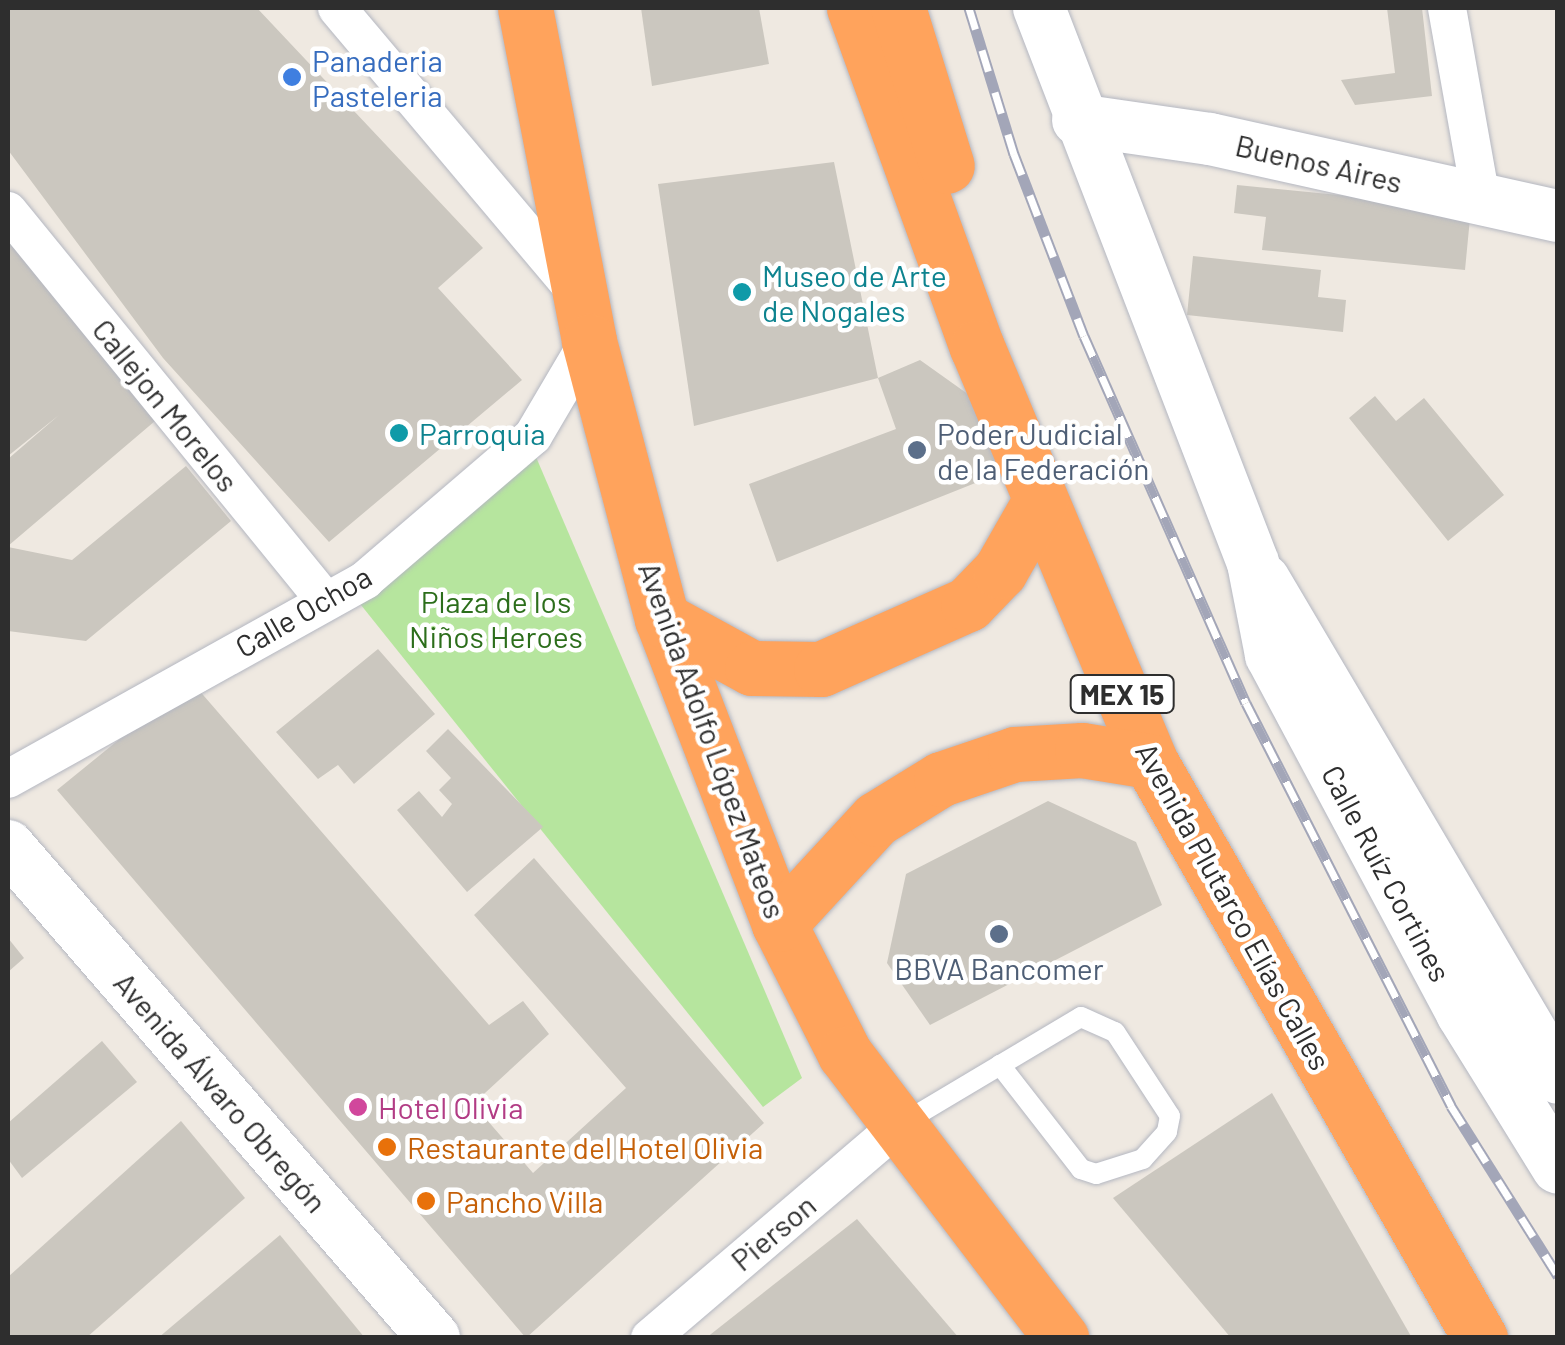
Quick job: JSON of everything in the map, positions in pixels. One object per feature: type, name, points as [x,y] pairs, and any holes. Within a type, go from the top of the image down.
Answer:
[{"type":"highway","name":"Avenida Adolfo López Mateos","points":[[525,8],[585,320],[662,619],[779,924],[846,1054],[897,1127],[1062,1338]]},
{"type":"highway","name":"Avenida Plutarco Elías Calles","points":[[854,8],[1040,501],[1150,761],[1480,1338]]},
{"type":"highway","points":[[898,8],[950,175],[1046,430],[1194,772],[1501,1338]]},
{"type":"highway","points":[[662,619],[752,668],[821,669],[968,604],[1000,571],[1040,501]]},
{"type":"highway","points":[[779,924],[876,819],[941,779],[1015,754],[1082,750],[1150,761]]},
{"type":"street","points":[[337,8],[585,320]]},
{"type":"street","name":"Calle Ruíz Cortines","points":[[1039,8],[1078,120],[1253,563],[1558,1078]]},
{"type":"street","points":[[1446,8],[1480,199]]},
{"type":"street","name":"Buenos Aires","points":[[1078,120],[1210,139],[1558,216]]},
{"type":"street","name":"Callejon Morelos","points":[[8,212],[324,600]]},
{"type":"street","name":"Calle Ochoa","points":[[8,779],[364,580],[533,436],[585,320]]},
{"type":"street","name":"Calle Ruíz Cortines","points":[[1253,563],[1270,655],[1462,1012],[1558,1168]]},
{"type":"street","name":"Avenida Álvaro Obregón","points":[[8,846],[434,1338]]},
{"type":"street","name":"Pierson","points":[[650,1338],[897,1127]]},
{"type":"lane","points":[[897,1127],[1082,1017],[1100,1020],[1170,1116],[1167,1132],[1143,1159],[1096,1174],[1081,1168],[1000,1066]]},
{"type":"green space","name":"Plaza de los Niños Heroes","points":[[533,450],[802,1078],[763,1107],[357,600]]},
{"type":"building","points":[[8,8],[257,8],[483,248],[438,288],[522,380],[329,542],[163,358],[8,150]]},
{"type":"building","points":[[641,8],[759,8],[769,64],[652,86]]},
{"type":"building","points":[[1387,8],[1422,8],[1432,96],[1355,105],[1341,80],[1395,73]]},
{"type":"building","points":[[834,162],[878,378],[694,426],[658,184]]},
{"type":"building","points":[[1237,185],[1471,208],[1465,270],[1262,250],[1266,217],[1234,213]]},
{"type":"building","points":[[8,240],[175,404],[8,546],[8,459],[59,415],[8,456]]},
{"type":"building","points":[[1193,256],[1321,270],[1318,297],[1346,300],[1343,332],[1187,315]]},
{"type":"building","name":"Poder Judicial de la Federación","points":[[920,360],[979,402],[1003,472],[777,562],[749,484],[896,429],[878,378]]},
{"type":"building","points":[[1375,396],[1396,421],[1424,398],[1504,495],[1448,541],[1349,418]]},
{"type":"building","points":[[186,466],[231,521],[86,641],[8,631],[8,547],[72,560]]},
{"type":"building","points":[[378,649],[435,714],[354,784],[338,765],[318,779],[276,732]]},
{"type":"building","points":[[191,681],[489,1025],[523,1001],[549,1034],[473,1104],[533,1173],[626,1088],[474,915],[534,858],[764,1123],[526,1338],[57,790]]},
{"type":"building","points":[[448,729],[543,827],[467,892],[397,810],[419,791],[442,817],[452,804],[439,790],[451,778],[426,751]]},
{"type":"building","name":"BBVA Bancomer","points":[[1048,801],[1136,842],[1162,905],[930,1025],[887,963],[906,874]]},
{"type":"building","points":[[8,938],[24,958],[8,972]]},
{"type":"building","points":[[102,1041],[137,1082],[22,1178],[8,1159],[8,1123]]},
{"type":"building","points":[[1272,1093],[1412,1338],[1231,1338],[1113,1198]]},
{"type":"building","points":[[181,1121],[245,1198],[86,1338],[8,1338],[8,1277]]},
{"type":"building","points":[[857,1219],[959,1338],[706,1338]]},
{"type":"building","points":[[280,1235],[365,1338],[158,1338]]},
{"type":"railway","points":[[969,8],[1014,154],[1084,336],[1246,703],[1451,1106],[1558,1276]]},
{"type":"place","name":"Panaderia Pasteleria","points":[[292,77]]},
{"type":"place","name":"Museo de Arte de Nogales","points":[[742,292]]},
{"type":"place","name":"Parroquia","points":[[399,433]]},
{"type":"place","name":"Poder Judicial de la Federación","points":[[917,450]]},
{"type":"place","name":"BBVA Bancomer","points":[[999,934]]},
{"type":"place","name":"Hotel Olivia","points":[[358,1107]]},
{"type":"place","name":"Restaurante del Hotel Olivia","points":[[387,1147]]},
{"type":"place","name":"Pancho Villa","points":[[426,1201]]}]
